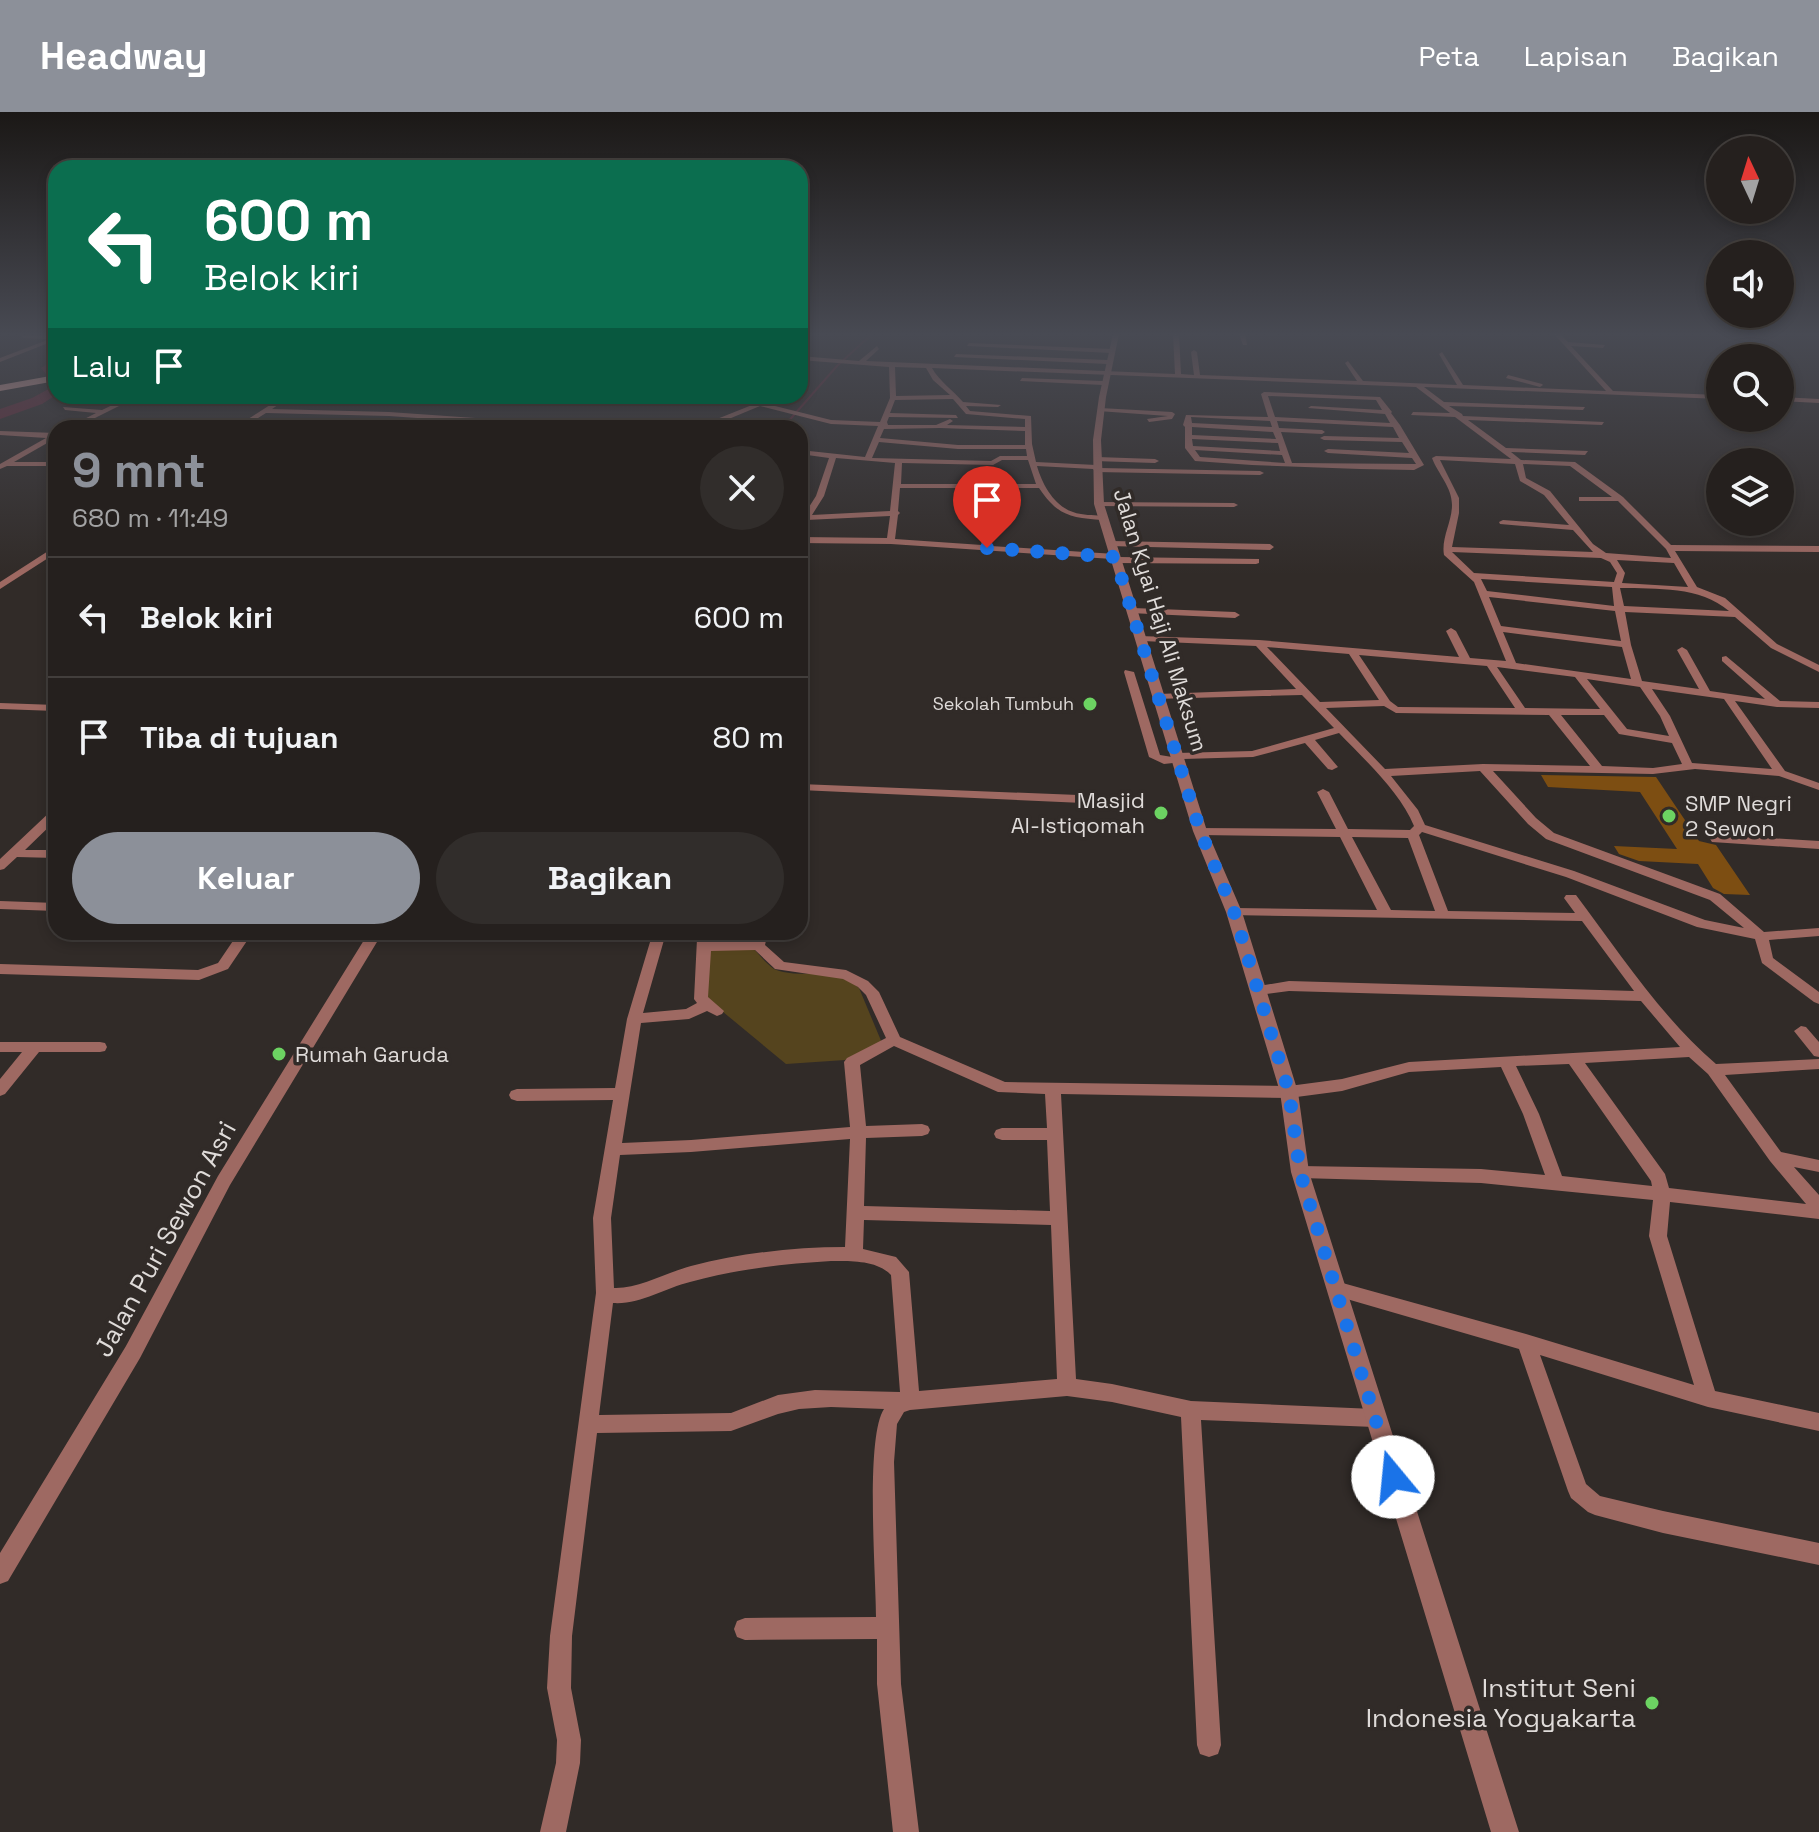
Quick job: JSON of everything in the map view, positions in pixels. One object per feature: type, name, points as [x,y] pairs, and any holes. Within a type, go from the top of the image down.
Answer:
[{"type":"street","points":[[389,414],[494,420]]},
{"type":"street","points":[[801,414],[831,422],[885,426],[1027,429]]},
{"type":"street","points":[[868,460],[888,415],[951,418],[970,414]]},
{"type":"street","points":[[971,414],[982,427]]},
{"type":"street","points":[[978,414],[1027,416],[1030,447],[1040,486],[1049,499],[1068,514],[1234,505]]},
{"type":"street","name":"Jalan Kyai Haji Ali Maksum","points":[[1099,414],[1096,465],[1101,511],[1200,831],[1234,912],[1258,990],[1289,1092],[1300,1172],[1505,1832]]},
{"type":"street","points":[[1101,414],[1152,422],[1170,418],[1172,414]]},
{"type":"street","points":[[1270,414],[1289,464]]},
{"type":"street","points":[[1314,414],[1333,466]]},
{"type":"street","points":[[1390,414],[1397,425],[1406,440],[1416,456],[1420,465],[1333,466],[1198,459],[1189,448],[1186,425],[1190,415],[1397,425]]},
{"type":"street","points":[[1420,414],[1602,423]]},
{"type":"street","points":[[1459,414],[1507,450],[1518,461],[1523,479],[1547,493],[1574,528],[1621,573],[1617,584],[1626,645],[1641,684],[1676,740],[1688,766]]},
{"type":"street","points":[[409,420],[417,415]]},
{"type":"street","points":[[449,420],[454,417]]},
{"type":"street","points":[[942,427],[951,418]]},
{"type":"street","points":[[1186,425],[1406,440]]},
{"type":"street","points":[[0,433],[48,436]]},
{"type":"street","points":[[1187,437],[1279,441]]},
{"type":"street","points":[[2,465],[48,440]]},
{"type":"street","points":[[877,440],[958,447],[1030,447]]},
{"type":"street","points":[[956,486],[958,447]]},
{"type":"street","points":[[1189,448],[1285,453]]},
{"type":"street","points":[[1507,450],[1585,453]]},
{"type":"street","points":[[1328,451],[1416,456]]},
{"type":"street","points":[[808,453],[868,460],[993,463],[1000,458],[1260,473]]},
{"type":"street","points":[[808,513],[820,496],[833,456]]},
{"type":"street","points":[[1512,665],[1485,594],[1474,576],[1451,560],[1447,549],[1448,534],[1454,523],[1455,499],[1435,458],[1572,464],[1620,499],[1669,548],[1694,589]]},
{"type":"street","points":[[891,541],[899,461]]},
{"type":"street","points":[[1096,465],[1155,461]]},
{"type":"street","points":[[2,465],[48,464]]},
{"type":"street","points":[[897,486],[1040,486]]},
{"type":"street","points":[[972,487],[987,548]]},
{"type":"street","points":[[1582,499],[1620,499]]},
{"type":"street","points":[[808,517],[836,521],[836,514],[896,513]]},
{"type":"street","points":[[1503,522],[1574,528]]},
{"type":"street","points":[[808,540],[891,541],[1256,561]]},
{"type":"street","points":[[1114,553],[1270,547]]},
{"type":"street","points":[[1669,548],[1819,549]]},
{"type":"street","points":[[1447,549],[1677,561]]},
{"type":"street","points":[[0,586],[48,554]]},
{"type":"street","points":[[1474,576],[1694,589],[1717,597],[1767,641],[1819,669]]},
{"type":"street","points":[[1485,594],[1621,609],[1737,614]]},
{"type":"street","points":[[1133,611],[1235,615]]},
{"type":"street","points":[[1498,628],[1626,645]]},
{"type":"street","points":[[1451,631],[1466,661]]},
{"type":"street","points":[[1142,638],[1259,643],[1512,665],[1728,698],[1819,705]]},
{"type":"street","points":[[1259,643],[1413,808],[1416,830],[1443,914]]},
{"type":"street","points":[[1351,650],[1386,703],[1399,711],[1607,712]]},
{"type":"street","points":[[1682,650],[1707,695]]},
{"type":"street","points":[[1794,656],[1819,658]]},
{"type":"street","points":[[1726,659],[1777,704]]},
{"type":"street","points":[[1490,663],[1522,711]]},
{"type":"street","points":[[1129,672],[1156,758],[1253,754],[1341,729]]},
{"type":"street","points":[[1578,674],[1626,734],[1676,740]]},
{"type":"street","points":[[1158,697],[1302,692]]},
{"type":"street","points":[[1728,698],[1781,773]]},
{"type":"street","points":[[1315,705],[1386,703]]},
{"type":"street","points":[[0,706],[48,708]]},
{"type":"street","points":[[1552,711],[1598,769]]},
{"type":"street","points":[[1143,723],[1165,722]]},
{"type":"street","points":[[1308,739],[1332,767]]},
{"type":"street","points":[[1381,773],[1483,767],[1653,771],[1688,766],[1781,773],[1819,787]]},
{"type":"street","points":[[1483,767],[1532,821],[1550,836],[1700,890],[1727,905],[1761,936],[1767,960],[1819,999]]},
{"type":"street","points":[[808,787],[1128,801]]},
{"type":"street","points":[[1323,792],[1386,914]]},
{"type":"street","points":[[0,866],[48,821]]},
{"type":"street","points":[[1200,831],[1343,834],[1416,830],[1570,874],[1702,924],[1761,936],[1819,932]]},
{"type":"street","points":[[1716,839],[1819,845]]},
{"type":"street","points":[[14,853],[48,854]]},
{"type":"street","points":[[1571,898],[1645,996],[1692,1052],[1713,1070],[1776,1157],[1819,1209]]},
{"type":"street","points":[[0,905],[48,907]]},
{"type":"street","points":[[1234,912],[1586,917]]},
{"type":"street","points":[[0,969],[199,975],[223,966],[241,940]]},
{"type":"street","name":"Jalan Puri Sewon Asri","points":[[0,1573],[133,1352],[224,1181],[371,940]]},
{"type":"street","points":[[553,1832],[568,1763],[569,1740],[559,1688],[561,1636],[605,1293],[602,1218],[634,1019],[657,940]]},
{"type":"street","points":[[634,1019],[676,1016],[707,1007],[701,999],[704,940]]},
{"type":"street","points":[[761,940],[780,966],[846,975],[863,984],[872,992],[894,1040],[1003,1088],[1289,1092],[1342,1085],[1409,1067],[1692,1052]]},
{"type":"street","points":[[1258,990],[1289,986],[1645,996]]},
{"type":"street","points":[[1801,1031],[1819,1052]]},
{"type":"street","points":[[854,1254],[858,1130],[852,1062],[894,1040]]},
{"type":"street","points":[[0,1047],[100,1047]]},
{"type":"street","points":[[0,1090],[34,1048]]},
{"type":"street","points":[[1574,1059],[1659,1179],[1662,1195],[1658,1236],[1708,1398]]},
{"type":"street","points":[[1506,1062],[1541,1138],[1556,1182]]},
{"type":"street","points":[[1713,1070],[1819,1064]]},
{"type":"street","points":[[1053,1089],[1067,1387]]},
{"type":"street","points":[[517,1095],[622,1094]]},
{"type":"street","points":[[614,1149],[672,1149],[858,1130],[922,1130]]},
{"type":"street","points":[[1002,1134],[1056,1134]]},
{"type":"street","points":[[1776,1157],[1819,1166]]},
{"type":"street","points":[[1300,1172],[1481,1176],[1819,1209]]},
{"type":"street","points":[[856,1213],[1060,1218]]},
{"type":"street","points":[[605,1293],[622,1296],[683,1276],[810,1254],[854,1254],[890,1262],[900,1272],[910,1401]]},
{"type":"street","points":[[1339,1290],[1526,1342],[1708,1398],[1819,1422]]},
{"type":"street","points":[[1526,1342],[1573,1478],[1584,1498],[1595,1505],[1663,1522],[1819,1554]]},
{"type":"street","points":[[589,1424],[731,1422],[753,1417],[780,1403],[806,1400],[910,1401],[1067,1387],[1191,1410],[1374,1418]]},
{"type":"street","points":[[906,1832],[889,1684],[885,1430],[890,1413],[910,1401]]},
{"type":"street","points":[[1191,1410],[1209,1745]]},
{"type":"street","points":[[745,1629],[887,1628]]},
{"type":"shaded area","points":[[708,940],[752,940],[751,946],[774,969],[838,977],[859,988],[882,1043],[845,1060],[786,1064],[705,997]]},
{"type":"building","name":"SMP Negri 2 Sewon","points":[[1541,775],[1656,777],[1699,841],[1716,845],[1750,895],[1724,894],[1713,888],[1698,864],[1639,861],[1619,854],[1614,846],[1677,849],[1640,792],[1548,787]]},
{"type":"waterway","points":[[790,420],[795,414]]},
{"type":"place","name":"Sekolah Tumbuh","points":[[1090,704]]},
{"type":"place","name":"Masjid Al-Istiqomah","points":[[1161,813]]},
{"type":"place","name":"SMP Negri 2 Sewon","points":[[1669,816]]},
{"type":"place","name":"Rumah Garuda","points":[[279,1054]]},
{"type":"place","name":"Institut Seni Indonesia Yogyakarta","points":[[1652,1703]]},
{"type":"route","points":[[987,548],[1115,557],[1200,831],[1234,912],[1289,1092],[1300,1172],[1339,1290],[1393,1477]]}]
